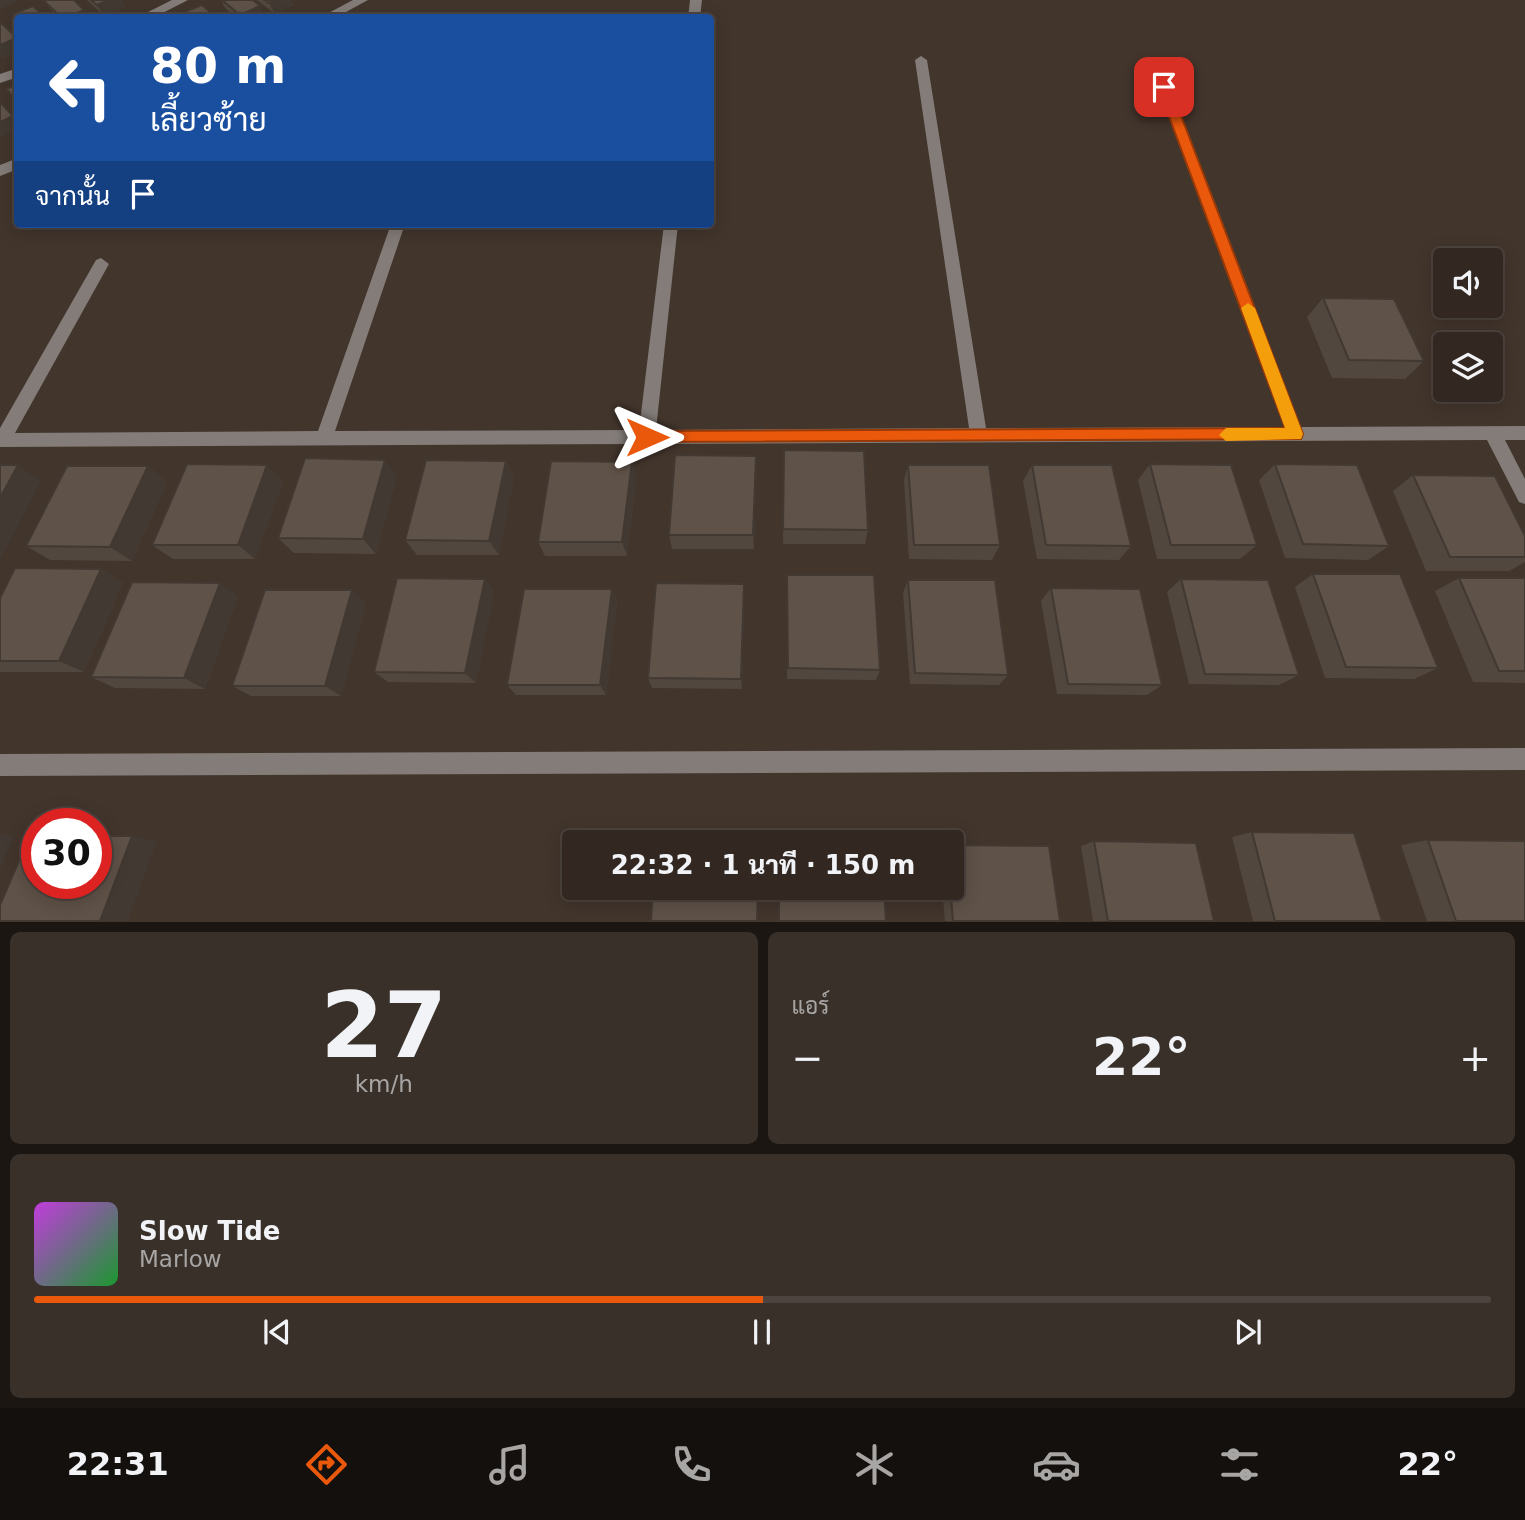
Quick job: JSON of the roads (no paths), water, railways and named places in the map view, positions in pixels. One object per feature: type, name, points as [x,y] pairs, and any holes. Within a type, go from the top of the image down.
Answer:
[{"type":"street","points":[[151,14],[182,0]]},
{"type":"street","points":[[333,14],[362,0]]},
{"type":"street","points":[[921,60],[979,436]]},
{"type":"street","points":[[1164,87],[1295,434]]},
{"type":"street","points":[[324,438],[397,228]]},
{"type":"street","points":[[647,437],[671,228]]},
{"type":"street","points":[[1,440],[102,264]]},
{"type":"street","points":[[1492,433],[1525,496]]},
{"type":"street","points":[[1,440],[1525,433]]},
{"type":"street","points":[[0,765],[1525,759]]}]
